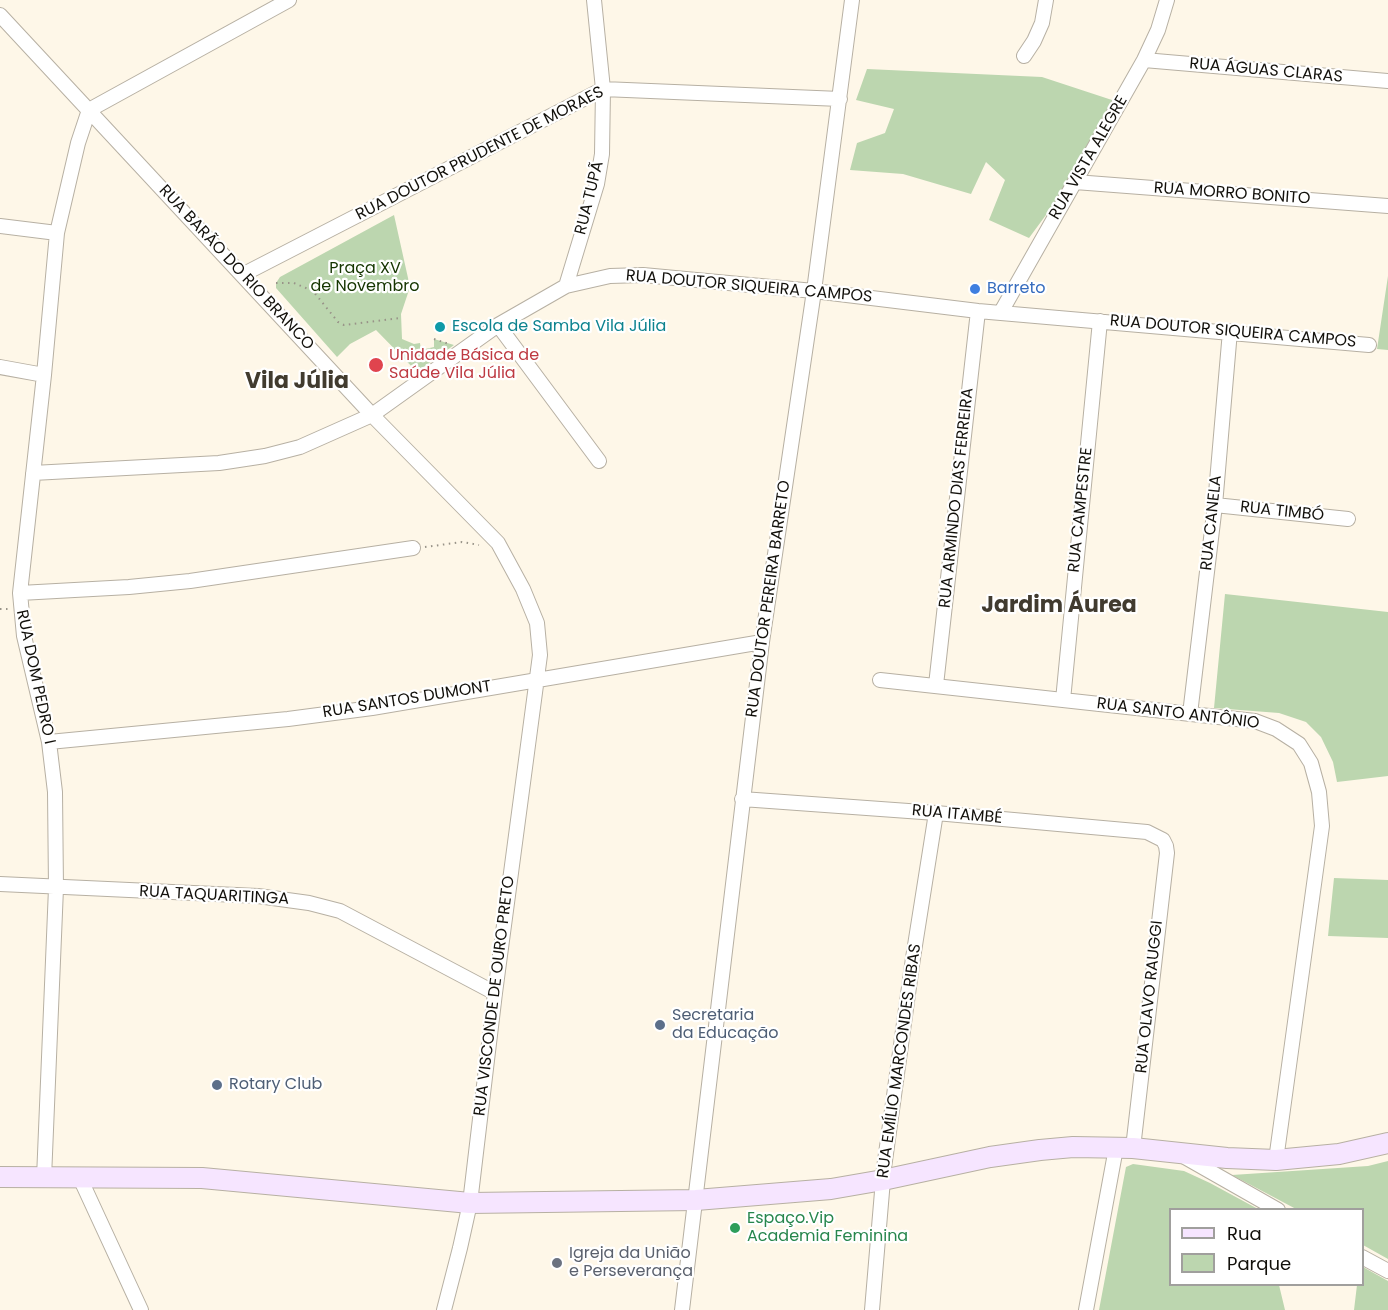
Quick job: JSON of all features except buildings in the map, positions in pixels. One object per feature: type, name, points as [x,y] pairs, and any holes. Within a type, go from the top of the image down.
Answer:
[{"type":"main road","points":[[0,1177],[202,1178],[470,1203],[696,1200],[831,1189],[990,1157],[1073,1147],[1125,1148],[1179,1154],[1206,1162],[1275,1160],[1338,1154],[1388,1143]]},
{"type":"street","points":[[89,110],[289,0]]},
{"type":"street","name":"RUA TUPÃ","points":[[566,286],[597,184],[602,154],[603,89],[594,0]]},
{"type":"street","name":"RUA DOUTOR PEREIRA BARRETO","points":[[681,1310],[762,642],[814,291],[852,0]]},
{"type":"street","points":[[1024,56],[1042,23],[1046,0]]},
{"type":"street","name":"RUA VISTA ALEGRE","points":[[1001,312],[1144,60],[1158,30],[1167,0]]},
{"type":"street","name":"RUA BARÃO DO RIO BRANCO","points":[[0,15],[372,415],[498,543],[524,589],[537,623],[540,655],[537,679]]},
{"type":"street","name":"RUA ÁGUAS CLARAS","points":[[1144,60],[1388,81]]},
{"type":"street","name":"RUA DOUTOR PRUDENTE DE MORAES","points":[[242,275],[603,89],[840,99]]},
{"type":"street","name":"RUA DOM PEDRO I","points":[[44,1178],[56,888],[55,792],[50,742],[24,636],[20,593],[57,232],[78,143],[89,110]]},
{"type":"street","name":"RUA MORRO BONITO","points":[[1075,182],[1388,206]]},
{"type":"street","points":[[0,226],[57,232]]},
{"type":"street","name":"RUA DOUTOR SIQUEIRA CAMPOS","points":[[33,473],[219,463],[265,456],[300,447],[372,415],[498,324],[566,286],[610,276],[643,275],[814,291],[978,311],[1230,331],[1369,345]]},
{"type":"street","name":"RUA ARMINDO DIAS FERREIRA","points":[[936,685],[978,311]]},
{"type":"street","name":"RUA CAMPESTRE","points":[[1063,700],[1100,321]]},
{"type":"street","points":[[498,324],[599,461]]},
{"type":"street","name":"RUA CANELA","points":[[1190,714],[1215,505],[1230,331]]},
{"type":"street","points":[[0,368],[44,375]]},
{"type":"street","name":"RUA TIMBÓ","points":[[1215,505],[1348,519]]},
{"type":"street","points":[[20,593],[190,581],[413,548]]},
{"type":"street","name":"RUA SANTOS DUMONT","points":[[50,742],[288,719],[372,708],[762,642]]},
{"type":"street","name":"RUA VISCONDE DE OURO PRETO","points":[[444,1310],[470,1203],[495,993],[537,679]]},
{"type":"street","name":"RUA SANTO ANTÔNIO","points":[[880,680],[1255,721],[1276,729],[1299,744],[1311,763],[1319,792],[1322,826],[1275,1160]]},
{"type":"street","name":"RUA ITAMBÉ","points":[[742,799],[936,813],[1147,832],[1156,835],[1166,846]]},
{"type":"street","name":"RUA EMÍLIO MARCONDES RIBAS","points":[[872,1310],[883,1180],[913,958],[936,813]]},
{"type":"street","name":"RUA OLAVO RAUGGI","points":[[1086,1310],[1125,1148],[1166,846]]},
{"type":"street","name":"RUA TAQUARITINGA","points":[[0,884],[258,896],[309,903],[339,911],[495,993]]},
{"type":"street","points":[[1206,1162],[1276,1208]]},
{"type":"street","points":[[80,1178],[141,1310]]},
{"type":"street","points":[[1364,1258],[1388,1271]]},
{"type":"path","points":[[276,283],[294,283],[313,291],[338,322],[344,325],[400,318]]},
{"type":"path","points":[[434,339],[454,345]]},
{"type":"path","points":[[413,548],[462,542],[480,545],[498,543]]},
{"type":"green space","points":[[867,69],[1042,77],[1115,101],[1074,177],[1029,238],[989,220],[1005,180],[986,162],[971,194],[903,174],[850,170],[857,143],[885,133],[894,109],[856,100]]},
{"type":"green space","name":"Praça XV de Novembro","points":[[394,215],[410,287],[401,314],[402,339],[414,344],[420,343],[421,350],[434,347],[434,339],[454,345],[417,372],[376,330],[350,344],[337,357],[276,288],[280,277]]},
{"type":"green space","points":[[1388,276],[1388,350],[1377,349]]},
{"type":"green space","points":[[1225,594],[1388,612],[1388,776],[1337,782],[1333,762],[1321,737],[1306,722],[1279,713],[1214,708]]},
{"type":"green space","points":[[1334,878],[1388,880],[1388,938],[1328,936]]},
{"type":"green space","points":[[1388,1161],[1388,1259],[1364,1246],[1364,1208],[1294,1208],[1232,1175],[1368,1166]]},
{"type":"green space","points":[[1133,1164],[1184,1171],[1256,1208],[1169,1208],[1169,1286],[1279,1286],[1285,1310],[1099,1310],[1126,1167]]},
{"type":"green space","points":[[1364,1268],[1388,1281],[1388,1310],[1354,1310],[1357,1286],[1364,1286]]},
{"type":"place","name":"Barreto","points":[[975,289]]},
{"type":"place","name":"Escola de Samba Vila Júlia","points":[[440,327]]},
{"type":"place","name":"Unidade Básica de Saúde Vila Júlia","points":[[376,365]]},
{"type":"place","name":"Secretaria da Educação","points":[[660,1025]]},
{"type":"place","name":"Rotary Club","points":[[217,1085]]},
{"type":"place","name":"Espaço.Vip Academia Feminina","points":[[735,1228]]},
{"type":"place","name":"Igreja da União e Perseverança","points":[[557,1263]]},
{"type":"district","name":"Vila Júlia","points":[[297,382]]},
{"type":"district","name":"Jardim Áurea","points":[[1059,606]]}]
